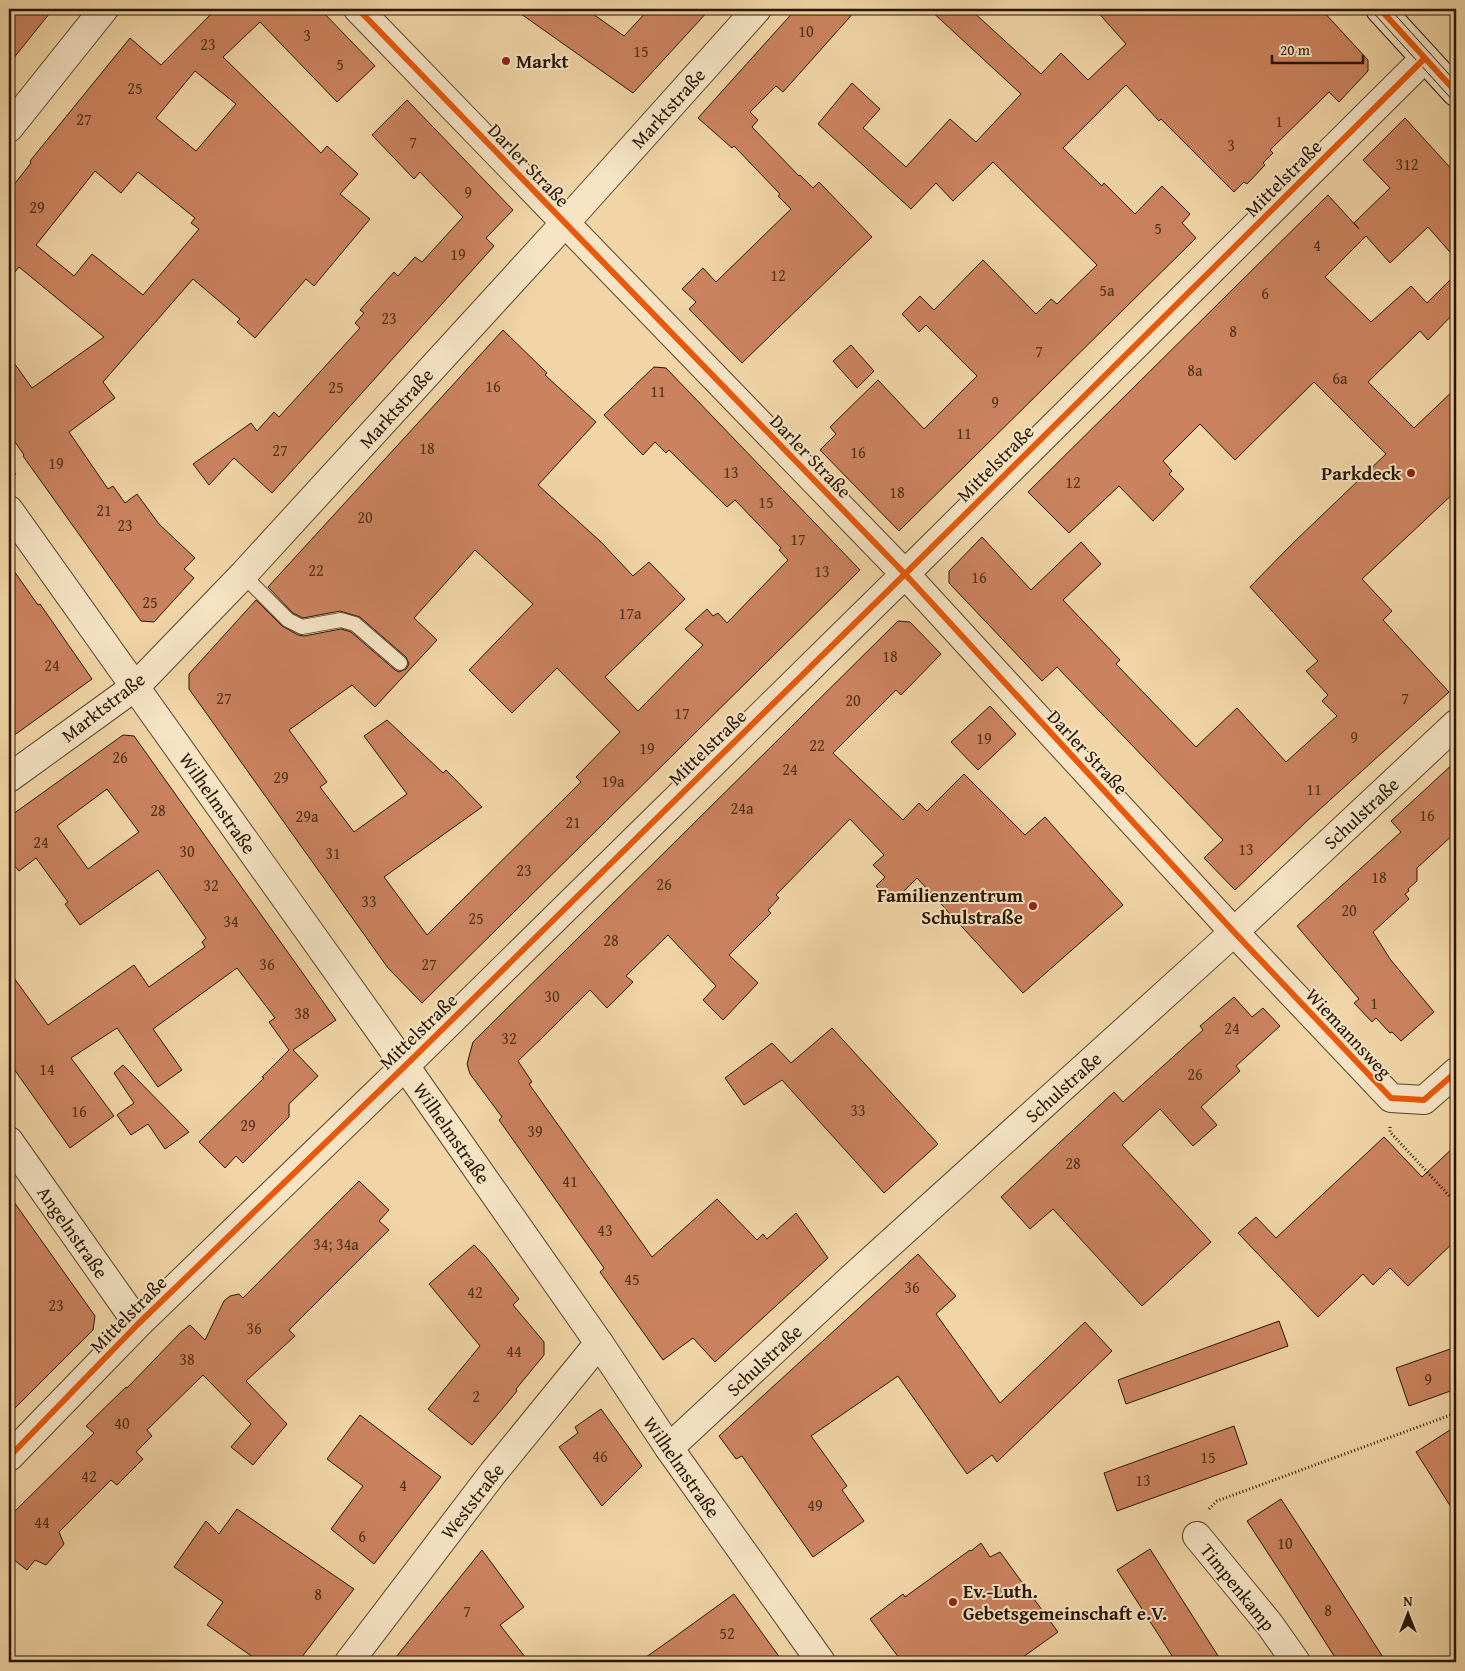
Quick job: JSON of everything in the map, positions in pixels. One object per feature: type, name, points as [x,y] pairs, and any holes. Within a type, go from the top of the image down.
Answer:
[{"type":"street","points":[[9,128],[104,9]]},
{"type":"street","name":"Darler Straße","points":[[358,9],[564,224],[905,574],[1234,932]]},
{"type":"street","name":"Marktstraße","points":[[9,778],[136,686],[243,575],[564,224],[757,9]]},
{"type":"street","points":[[1380,9],[1456,92]]},
{"type":"street","name":"Mittelstraße","points":[[9,1457],[138,1324],[405,1066],[905,574],[1425,58]]},
{"type":"street","name":"Wilhelmstraße","points":[[9,510],[405,1066],[669,1448],[821,1662]]},
{"type":"street","name":"Schulstraße","points":[[669,1448],[860,1270],[1234,932],[1456,724]]},
{"type":"street","name":"Wiemannsweg","points":[[1234,932],[1391,1098],[1424,1100],[1456,1072]]},
{"type":"street","name":"Angelnstraße","points":[[9,1141],[138,1324]]},
{"type":"street","name":"Weststraße","points":[[348,1662],[493,1473],[598,1343]]},
{"type":"street","name":"Timpenkamp","points":[[1197,1536],[1270,1625],[1296,1662]]},
{"type":"lane","points":[[243,575],[288,620],[302,627],[341,620],[355,624],[400,664]]},
{"type":"path","points":[[9,478],[17,472]]},
{"type":"path","points":[[1391,1098],[1390,1132],[1456,1203]]},
{"type":"path","points":[[1197,1536],[1203,1515],[1217,1501],[1456,1413]]},
{"type":"building","points":[[9,9],[53,9],[9,64]]},
{"type":"building","points":[[216,9],[320,9],[375,66],[337,102],[260,22],[223,57],[321,153],[327,146],[358,174],[340,194],[370,219],[314,286],[306,279],[255,338],[237,322],[240,319],[193,279],[103,382],[115,398],[69,432],[108,489],[113,486],[125,503],[137,494],[159,524],[195,558],[184,569],[194,578],[154,622],[141,621],[23,456],[9,433],[9,356],[32,388],[104,337],[19,267],[9,279],[9,191],[31,163],[30,161],[130,38],[161,65]],"holes":[[[195,71],[236,104],[196,151],[156,118]],[[95,171],[121,193],[138,172],[195,218],[191,223],[199,229],[143,295],[92,254],[74,276],[36,245]]]},
{"type":"building","points":[[514,9],[586,9],[624,36],[649,9],[710,9],[633,93]]},
{"type":"building","points":[[796,9],[857,9],[783,92],[776,86],[750,112],[758,120],[752,127],[813,188],[819,182],[872,237],[742,363],[689,309],[696,302],[682,289],[703,268],[716,282],[791,209],[778,196],[780,194],[734,146],[732,148],[698,118]]},
{"type":"building","points":[[929,9],[970,9],[1041,74],[1061,53],[1088,80],[1126,44],[1095,9],[1321,9],[1368,60],[1368,71],[1339,102],[1329,92],[1270,150],[1273,153],[1263,163],[1265,165],[1247,184],[1244,182],[1234,192],[1161,119],[1159,121],[1126,85],[1063,148],[1102,186],[1104,183],[1135,214],[1162,186],[1190,214],[1182,223],[1196,238],[899,531],[820,450],[836,434],[830,427],[878,380],[924,429],[977,376],[926,325],[919,332],[902,314],[920,296],[934,310],[983,260],[1036,314],[1051,299],[1057,304],[1097,265],[993,162],[953,201],[936,183],[911,209],[818,124],[852,83],[880,109],[863,128],[906,167],[950,119],[976,142],[1021,94]]},
{"type":"building","points":[[407,100],[513,210],[486,238],[494,246],[272,493],[234,458],[209,485],[193,464],[251,423],[257,431],[274,412],[279,417],[360,328],[355,323],[364,313],[360,310],[394,272],[398,276],[415,257],[422,262],[463,217],[420,172],[414,179],[372,135]]},
{"type":"building","points":[[1405,118],[1456,174],[1456,259],[1428,227],[1390,263],[1366,236],[1325,277],[1371,322],[1411,286],[1427,303],[1456,274],[1456,311],[1428,340],[1420,331],[1368,382],[1414,428],[1456,388],[1456,491],[1362,579],[1392,611],[1383,620],[1449,692],[1308,820],[1235,890],[1204,858],[1223,840],[1057,667],[1042,681],[949,583],[949,571],[982,537],[1031,590],[1081,542],[1101,564],[1063,600],[1120,660],[1116,664],[1196,747],[1237,708],[1286,762],[1337,716],[1322,701],[1328,695],[1306,671],[1318,661],[1250,587],[1386,454],[1314,382],[1235,460],[1200,424],[1163,461],[1172,471],[1169,474],[1184,489],[1153,521],[1119,486],[1069,533],[1028,492],[1328,195],[1359,229],[1354,223],[1390,188],[1363,160]]},
{"type":"building","points":[[503,330],[547,373],[545,375],[596,422],[538,485],[601,542],[633,576],[649,562],[685,599],[605,677],[638,711],[703,645],[685,629],[707,609],[713,616],[718,613],[727,623],[788,560],[779,550],[781,548],[735,500],[727,507],[669,450],[666,453],[655,442],[643,455],[604,415],[654,367],[666,368],[860,570],[422,1003],[388,968],[189,689],[189,674],[256,600],[282,626],[298,635],[304,636],[341,629],[351,632],[395,670],[399,672],[406,669],[409,664],[406,657],[360,617],[340,611],[303,618],[293,613],[268,587]],"holes":[[[475,550],[533,604],[469,670],[512,713],[557,668],[620,732],[576,777],[581,782],[427,935],[384,877],[482,807],[446,770],[443,773],[387,720],[364,736],[407,794],[354,832],[320,787],[327,782],[289,730],[352,685],[375,707],[437,640],[414,618]]]},
{"type":"building","points":[[851,345],[874,371],[857,388],[833,361]]},
{"type":"building","points":[[9,564],[38,605],[40,604],[92,679],[9,739]]},
{"type":"building","points":[[898,621],[910,622],[941,654],[901,695],[896,690],[833,753],[903,820],[919,803],[927,811],[964,774],[1025,835],[1045,817],[1123,905],[1023,993],[917,878],[893,902],[876,886],[885,877],[873,865],[884,855],[850,819],[776,895],[779,898],[768,910],[771,913],[729,955],[758,983],[723,1020],[703,1000],[716,986],[668,935],[626,976],[633,982],[607,1008],[590,990],[518,1061],[532,1082],[529,1084],[652,1257],[717,1199],[757,1240],[763,1234],[767,1239],[796,1213],[828,1258],[715,1362],[693,1338],[663,1360],[600,1272],[604,1268],[499,1120],[502,1117],[470,1074],[467,1064],[473,1042]]},
{"type":"building","points":[[990,706],[1016,734],[978,770],[951,742]]},
{"type":"building","points":[[123,735],[134,736],[336,1020],[293,1050],[318,1076],[289,1104],[289,1117],[243,1163],[236,1156],[225,1168],[199,1142],[264,1078],[262,1077],[289,1050],[269,1022],[275,1018],[237,968],[153,1029],[182,1070],[158,1087],[117,1028],[71,1058],[114,1116],[70,1148],[9,1062],[9,971],[48,1025],[134,965],[149,987],[205,947],[202,942],[206,938],[158,870],[80,925],[65,904],[68,902],[36,858],[19,871],[9,860],[9,817]],"holes":[[[107,789],[139,832],[88,869],[57,826]]]},
{"type":"building","points":[[1456,761],[1456,832],[1417,868],[1417,881],[1405,894],[1409,899],[1373,932],[1390,959],[1434,1012],[1401,1041],[1392,1032],[1390,1033],[1376,1018],[1372,1022],[1354,1003],[1359,999],[1297,926],[1401,832],[1391,821]]},
{"type":"building","points":[[1234,997],[1252,1017],[1263,1008],[1280,1026],[1236,1066],[1240,1071],[1201,1107],[1217,1125],[1193,1146],[1160,1109],[1122,1145],[1211,1242],[1142,1306],[1053,1209],[1030,1229],[1001,1197],[1114,1092],[1123,1102],[1203,1030],[1200,1026]]},
{"type":"building","points":[[832,1028],[938,1144],[884,1193],[782,1080],[744,1105],[725,1078],[772,1043],[791,1063]]},
{"type":"building","points":[[123,1065],[189,1132],[165,1149],[148,1124],[131,1135],[117,1115],[134,1103],[114,1073]]},
{"type":"building","points":[[1384,1137],[1422,1177],[1456,1145],[1456,1240],[1408,1286],[1390,1268],[1373,1285],[1363,1274],[1318,1317],[1238,1233],[1256,1217],[1276,1238]]},
{"type":"building","points":[[359,1181],[389,1210],[379,1221],[389,1230],[289,1330],[295,1336],[246,1381],[287,1424],[253,1465],[231,1447],[251,1424],[203,1375],[147,1430],[152,1436],[136,1452],[143,1459],[117,1485],[111,1480],[59,1532],[64,1544],[46,1565],[35,1560],[27,1570],[9,1556],[9,1517],[94,1433],[86,1426],[190,1325],[205,1340],[224,1301],[230,1296],[239,1294],[243,1298]]},
{"type":"building","points":[[9,1195],[95,1316],[93,1330],[9,1414]]},
{"type":"building","points":[[474,1245],[486,1257],[519,1299],[513,1305],[544,1342],[544,1355],[472,1445],[428,1409],[480,1346],[429,1284]]},
{"type":"building","points":[[918,1254],[956,1296],[936,1314],[1000,1403],[1085,1322],[1112,1351],[997,1462],[992,1455],[967,1474],[898,1376],[811,1436],[847,1486],[842,1490],[864,1521],[813,1557],[742,1456],[736,1459],[719,1436]]},
{"type":"building","points":[[1279,1321],[1288,1346],[1126,1404],[1118,1380]]},
{"type":"building","points":[[1456,1347],[1456,1389],[1409,1406],[1396,1368]]},
{"type":"building","points":[[601,1409],[642,1466],[602,1506],[559,1447],[578,1433],[575,1427]]},
{"type":"building","points":[[360,1415],[441,1477],[374,1564],[331,1529],[363,1486],[327,1459]]},
{"type":"building","points":[[1234,1426],[1247,1464],[1117,1511],[1104,1473]]},
{"type":"building","points":[[1456,1426],[1456,1515],[1416,1452]]},
{"type":"building","points":[[1281,1499],[1386,1662],[1338,1662],[1247,1521]]},
{"type":"building","points":[[237,1509],[354,1589],[298,1662],[260,1662],[207,1625],[223,1602],[174,1567],[206,1521],[219,1534]]},
{"type":"building","name":"Ev.-Luth. Gebetsgemeinschaft e.V.","points":[[981,1543],[990,1557],[1000,1552],[1058,1632],[1016,1662],[902,1662],[870,1619],[903,1594],[905,1597]]},
{"type":"building","points":[[1150,1549],[1222,1662],[1176,1662],[1117,1570]]},
{"type":"building","points":[[482,1550],[524,1607],[500,1625],[529,1662],[392,1662]]},
{"type":"building","points":[[734,1594],[783,1662],[639,1662],[676,1636]]},
{"type":"tram line","points":[[1370,9],[1456,104]]},
{"type":"tram line","points":[[1390,9],[1456,82]]},
{"type":"cycle path","points":[[358,9],[905,574],[1234,932],[1391,1098],[1424,1100],[1456,1072]]},
{"type":"cycle path","points":[[1380,9],[1456,92]]},
{"type":"cycle path","points":[[9,1457],[138,1324],[405,1066],[905,574],[1425,58]]},
{"type":"place","name":"Markt","points":[[506,61]]},
{"type":"place","name":"Parkdeck","points":[[1411,473]]},
{"type":"place","name":"Familienzentrum Schulstraße","points":[[1033,906]]},
{"type":"place","name":"Ev.-Luth. Gebetsgemeinschaft e.V.","points":[[953,1602]]}]
